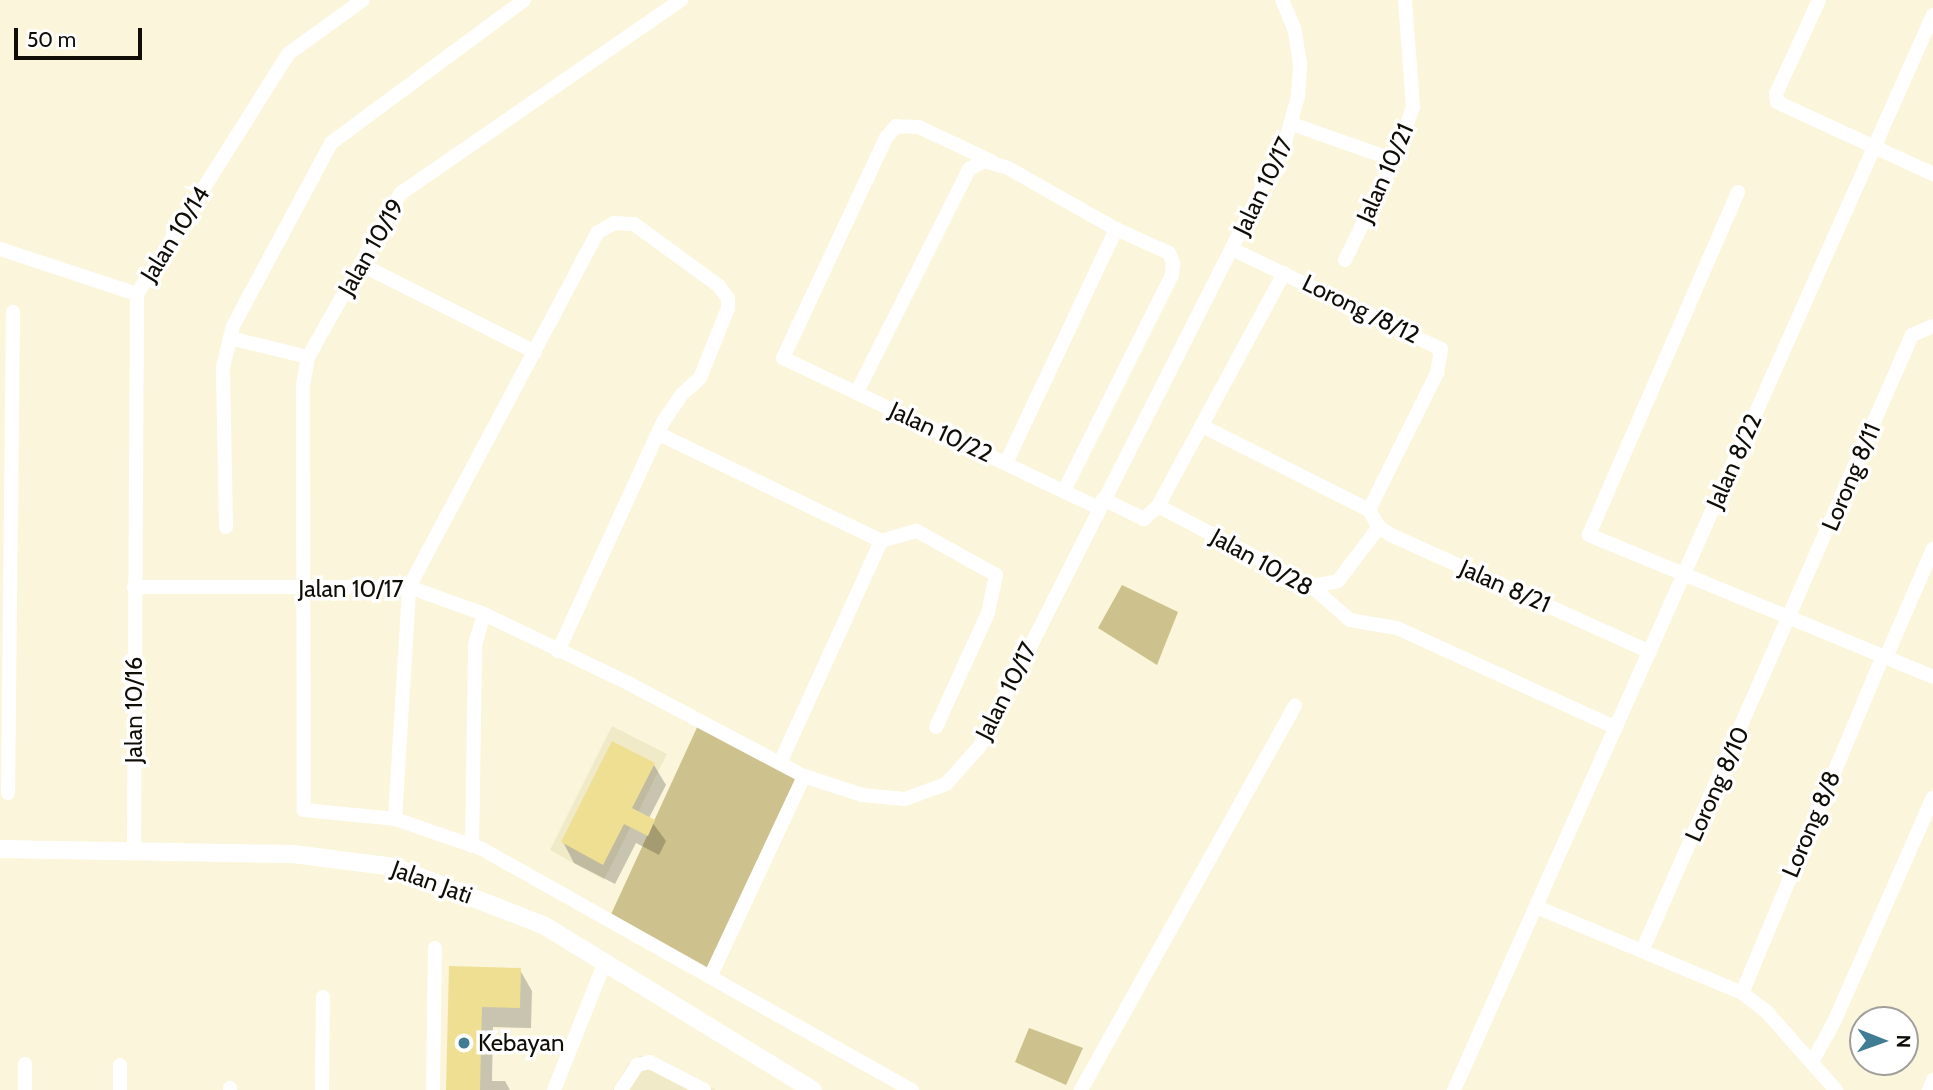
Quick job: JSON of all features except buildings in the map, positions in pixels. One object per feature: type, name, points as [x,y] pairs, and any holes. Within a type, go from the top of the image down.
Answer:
[{"type":"street","name":"Jalan 10/14","points":[[134,569],[137,294],[288,54],[363,0]]},
{"type":"street","points":[[226,527],[223,367],[230,338],[331,143],[524,0]]},
{"type":"street","name":"Jalan 10/19","points":[[395,819],[304,810],[306,590],[303,384],[308,357],[400,194],[681,0]]},
{"type":"street","name":"Jalan 10/17","points":[[134,587],[306,590],[409,587],[484,614],[804,776],[862,796],[905,799],[946,783],[980,746],[1232,249],[1292,124],[1300,64],[1294,28],[1282,0]]},
{"type":"street","name":"Jalan 10/21","points":[[1345,260],[1394,160],[1413,107],[1405,0]]},
{"type":"street","points":[[1819,0],[1776,94],[1777,102],[1933,174]]},
{"type":"street","name":"Jalan 8/22","points":[[1454,1090],[1539,908],[1616,728],[1933,15]]},
{"type":"street","points":[[1292,124],[1394,160]]},
{"type":"street","name":"Jalan 10/22","points":[[994,162],[919,127],[896,126],[886,138],[783,358],[1064,491],[1101,503]]},
{"type":"street","points":[[857,393],[970,169],[984,161],[994,162],[1116,229],[1169,253],[1172,275],[1064,491]]},
{"type":"street","points":[[1738,192],[1589,535],[1933,677]]},
{"type":"street","points":[[558,650],[675,402],[700,378],[728,299],[677,252],[641,227],[614,223],[598,232],[409,587],[395,819],[472,846],[912,1090]]},
{"type":"street","points":[[1006,463],[1116,229]]},
{"type":"street","points":[[0,249],[137,294]]},
{"type":"street","name":"Lorong /8/12","points":[[1232,249],[1435,345],[1443,355],[1369,510]]},
{"type":"street","points":[[360,264],[535,352]]},
{"type":"street","points":[[1101,503],[1144,519],[1158,506],[1284,273]]},
{"type":"street","points":[[8,793],[5,634],[13,312]]},
{"type":"street","name":"Lorong 8/11","points":[[1791,618],[1912,335],[1933,326]]},
{"type":"street","points":[[230,338],[308,357]]},
{"type":"street","points":[[1203,427],[1369,510],[1378,527],[1341,578],[1311,586]]},
{"type":"street","points":[[659,434],[881,541],[917,531],[996,575],[988,613],[936,727]]},
{"type":"street","name":"Jalan 10/28","points":[[1158,506],[1311,586],[1350,620],[1397,628],[1616,728]]},
{"type":"street","name":"Jalan 8/21","points":[[1378,527],[1650,652]]},
{"type":"street","points":[[780,763],[881,541]]},
{"type":"street","points":[[1884,657],[1933,549]]},
{"type":"street","name":"Jalan 10/16","points":[[134,569],[134,850]]},
{"type":"street","points":[[472,846],[475,645],[484,614]]},
{"type":"street","name":"Lorong 8/10","points":[[1642,951],[1791,618]]},
{"type":"street","name":"Lorong 8/8","points":[[1742,993],[1884,657]]},
{"type":"street","points":[[1081,1090],[1295,706]]},
{"type":"street","points":[[710,977],[804,776]]},
{"type":"street","points":[[1813,1060],[1834,1022],[1933,798]]},
{"type":"street","name":"Jalan Jati","points":[[0,849],[338,856],[394,867],[545,926],[805,1088]]},
{"type":"street","points":[[1539,908],[1742,993],[1766,1011],[1813,1060],[1836,1090]]},
{"type":"street","points":[[433,1090],[435,948]]},
{"type":"street","points":[[554,1090],[605,962]]},
{"type":"street","points":[[322,1090],[323,996]]},
{"type":"street","points":[[621,1090],[637,1065],[650,1062],[704,1090]]},
{"type":"street","points":[[25,1064],[25,1090]]},
{"type":"street","points":[[120,1065],[120,1090]]},
{"type":"street","points":[[1928,1090],[1933,1080]]},
{"type":"shaded area","points":[[1122,585],[1178,612],[1157,665],[1098,628]]},
{"type":"shaded area","points":[[700,721],[804,776],[710,977],[607,923]]},
{"type":"shaded area","points":[[612,726],[667,754],[604,880],[550,850]]},
{"type":"shaded area","points":[[1029,1028],[1083,1048],[1066,1085],[1015,1062]]},
{"type":"shaded area","points":[[640,1056],[653,1056],[716,1090],[613,1090],[629,1063]]},
{"type":"place","name":"Kebayan","points":[[464,1043]]}]
